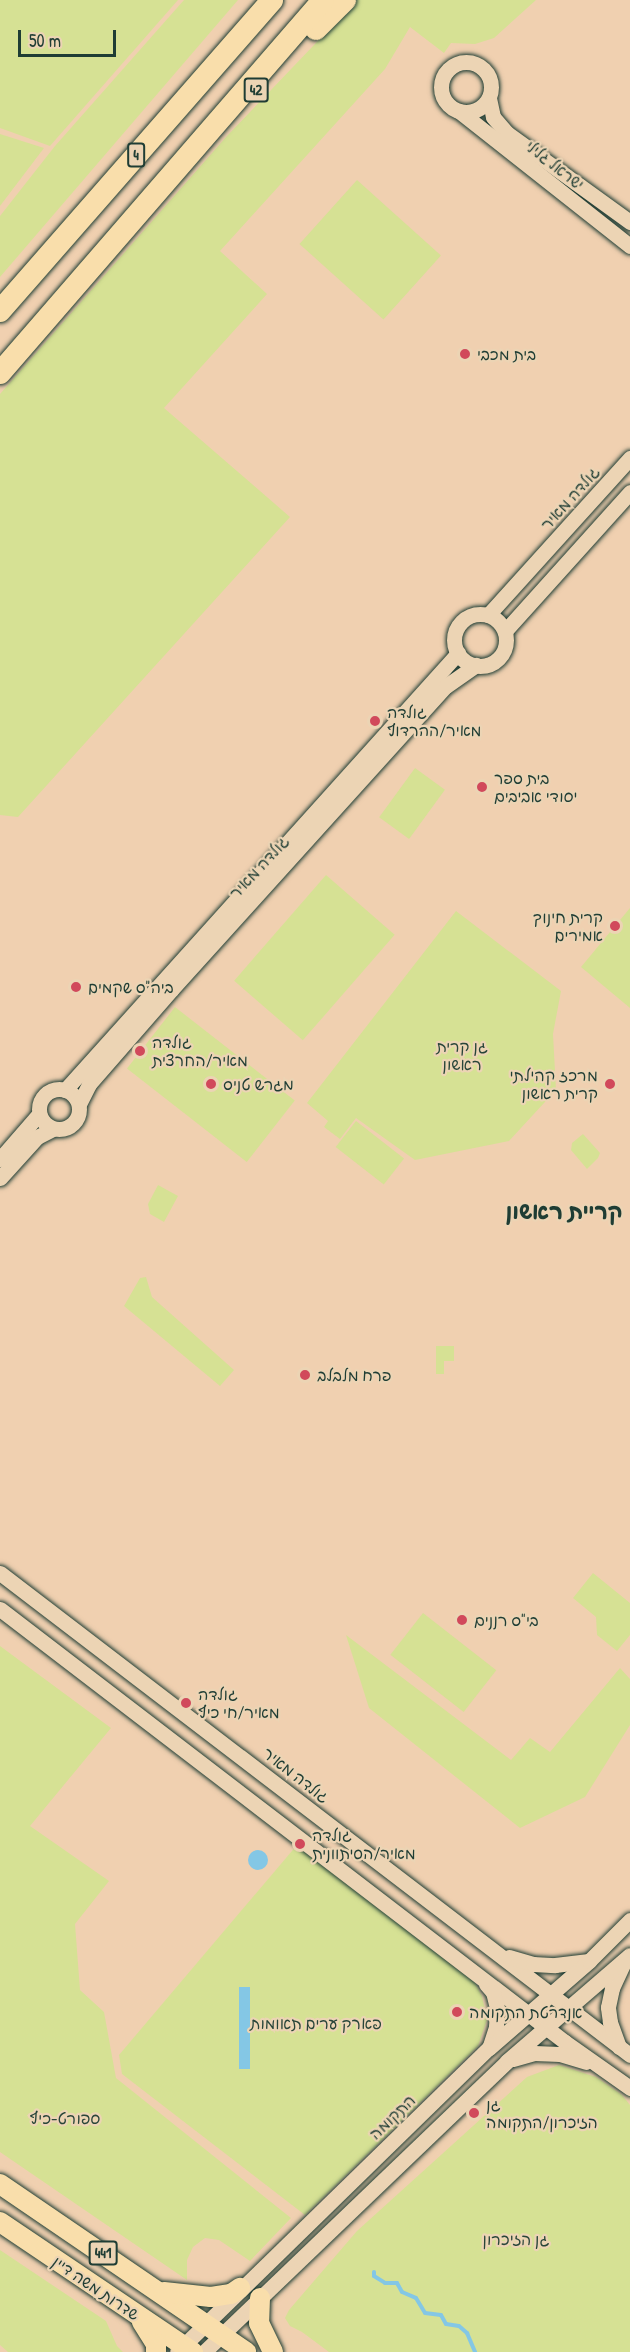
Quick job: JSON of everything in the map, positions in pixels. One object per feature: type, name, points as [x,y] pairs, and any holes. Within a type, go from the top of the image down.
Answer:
[{"type":"highway","name":"4","points":[[0,311],[272,0]]},
{"type":"highway","points":[[0,373],[323,0]]},
{"type":"highway","name":"42","points":[[168,180],[345,0]]},
{"type":"main road","name":"שדרות משה דיין","points":[[0,2184],[246,2352]]},
{"type":"main road","name":"שדרות משה דיין","points":[[0,2222],[184,2350]]},
{"type":"main road","points":[[158,2291],[211,2297],[231,2294],[240,2288]]},
{"type":"main road","points":[[260,2298],[259,2323],[273,2352]]},
{"type":"main road","points":[[134,2314],[148,2330],[156,2344],[156,2352]]},
{"type":"street","points":[[467,62],[482,67],[491,81],[489,98],[477,110],[459,111],[448,105],[441,92],[443,77],[452,66],[467,62]]},
{"type":"street","name":"ישראל גלילי","points":[[489,98],[493,117],[507,134],[630,222]]},
{"type":"street","name":"ישראל גלילי","points":[[459,111],[630,246]]},
{"type":"street","name":"גולדה מאיר","points":[[488,615],[630,458]]},
{"type":"street","name":"גולדה מאיר","points":[[0,1178],[37,1137],[53,1129],[63,1130],[73,1125],[78,1116],[79,1104],[89,1084],[171,990],[446,686],[476,665],[484,665],[498,659],[506,646],[505,631],[630,492]]},
{"type":"street","points":[[476,665],[466,661],[458,653],[454,638],[460,624],[473,615],[488,615],[498,621],[505,631]]},
{"type":"street","name":"גולדה מאיר","points":[[0,1159],[39,1114],[39,1103],[44,1096],[51,1090],[65,1090],[458,653]]},
{"type":"street","points":[[65,1090],[79,1104]]},
{"type":"street","points":[[39,1114],[46,1126],[53,1129]]},
{"type":"street","name":"גולדה מאיר","points":[[0,1573],[625,2051]]},
{"type":"street","points":[[0,1609],[547,2028],[630,2088]]},
{"type":"street","name":"התקומה","points":[[184,2350],[205,2323],[240,2288],[489,2048],[589,1961],[630,1920]]},
{"type":"street","points":[[500,1955],[532,1964],[555,1965],[589,1961]]},
{"type":"street","points":[[204,2352],[507,2061],[627,1958]]},
{"type":"street","points":[[625,2051],[610,2022],[608,2007],[612,1988],[627,1958]]},
{"type":"street","points":[[477,1973],[493,1992],[497,2008],[496,2027],[489,2048]]},
{"type":"street","points":[[507,2061],[534,2053],[560,2054],[604,2069]]},
{"type":"green space","points":[[0,0],[178,0],[50,146],[0,128]]},
{"type":"green space","points":[[184,0],[238,0],[0,277],[0,216],[55,146]]},
{"type":"green space","points":[[357,0],[536,0],[494,38],[475,44],[451,43],[444,53],[410,27],[385,69],[220,251],[267,294],[164,408],[290,517],[18,817],[0,815],[0,394],[227,136]]},
{"type":"green space","points":[[0,134],[44,148],[0,206]]},
{"type":"green space","points":[[357,180],[441,256],[383,320],[299,244]]},
{"type":"green space","points":[[415,768],[445,790],[409,839],[379,817]]},
{"type":"green space","points":[[326,875],[395,935],[303,1040],[234,981]]},
{"type":"green space","name":"קרית חינוך אמירים","points":[[630,908],[630,1008],[581,967]]},
{"type":"green space","name":"גן קרית ראשון","points":[[456,911],[561,991],[553,1034],[556,1090],[509,1141],[415,1160],[356,1118],[340,1139],[324,1127],[328,1121],[307,1103]]},
{"type":"green space","name":"מגרש טניס","points":[[175,1007],[295,1101],[247,1162],[127,1068]]},
{"type":"green space","points":[[356,1121],[404,1159],[384,1185],[336,1147]]},
{"type":"green space","points":[[583,1134],[600,1153],[587,1169],[571,1150],[572,1143]]},
{"type":"green space","points":[[158,1185],[178,1196],[164,1222],[150,1214],[148,1204]]},
{"type":"green space","points":[[146,1277],[152,1297],[234,1370],[220,1386],[124,1306],[140,1278]]},
{"type":"green space","points":[[436,1346],[454,1346],[454,1361],[444,1361],[444,1374],[436,1374]]},
{"type":"green space","points":[[593,1573],[630,1603],[630,1635],[617,1651],[597,1635],[596,1617],[573,1598]]},
{"type":"green space","points":[[423,1613],[496,1670],[464,1712],[390,1655]]},
{"type":"green space","points":[[346,1635],[511,1760],[530,1738],[550,1752],[620,1668],[630,1679],[630,1725],[585,1797],[520,1828],[369,1708]]},
{"type":"green space","name":"ספורט-כיף","points":[[0,1646],[111,1728],[30,1826],[109,1881],[75,1924],[80,1990],[104,2012],[116,2078],[291,2218],[250,2261],[219,2240],[205,2238],[193,2247],[187,2260],[187,2280],[0,2152]]},
{"type":"green space","name":"פארק ערים תאומות","points":[[297,1845],[472,1978],[482,1996],[487,2020],[478,2046],[305,2215],[122,2074],[119,2055]]},
{"type":"green space","name":"גן הזיכרון","points":[[559,2065],[596,2077],[622,2095],[630,2105],[630,2352],[329,2352],[290,2326],[285,2318],[289,2310],[357,2231],[527,2077]]},
{"type":"green space","points":[[0,2250],[106,2321],[117,2346],[123,2352],[8,2352],[0,2345]]},
{"type":"water","points":[[258,1850],[265,1853],[268,1860],[265,1867],[258,1870],[251,1867],[248,1860],[251,1853]]},
{"type":"water","points":[[239,1987],[250,1987],[250,2069],[239,2069]]},
{"type":"waterway","points":[[374,2272],[374,2276],[385,2283],[397,2283],[402,2292],[416,2298],[425,2313],[441,2315],[446,2324],[459,2326],[467,2333],[475,2352]]},
{"type":"place","name":"בית מכבי","points":[[465,354]]},
{"type":"place","name":"גולדה מאיר/ההרדוף","points":[[375,721]]},
{"type":"place","name":"בית ספר יסודי אביבים","points":[[482,787]]},
{"type":"place","name":"קרית חינוך אמירים","points":[[615,926]]},
{"type":"place","name":"ביה\"ס שקמים","points":[[76,987]]},
{"type":"place","name":"גולדה מאיר/החרצית","points":[[140,1051]]},
{"type":"place","name":"מגרש טניס","points":[[211,1084]]},
{"type":"place","name":"מרכז קהילתי קרית ראשון","points":[[610,1084]]},
{"type":"place","name":"פרח מלבלב","points":[[305,1375]]},
{"type":"place","name":"בי\"ס רננים","points":[[462,1620]]},
{"type":"place","name":"גולדה מאיר/חי כיף","points":[[186,1703]]},
{"type":"place","name":"גולדה מאיר/הסיתוונית","points":[[300,1844]]},
{"type":"place","name":"אנדרטת התקומה","points":[[457,2012]]},
{"type":"place","name":"גן הזיכרון/התקומה","points":[[474,2113]]},
{"type":"district","name":"קריית ראשון","points":[[564,1212]]}]
